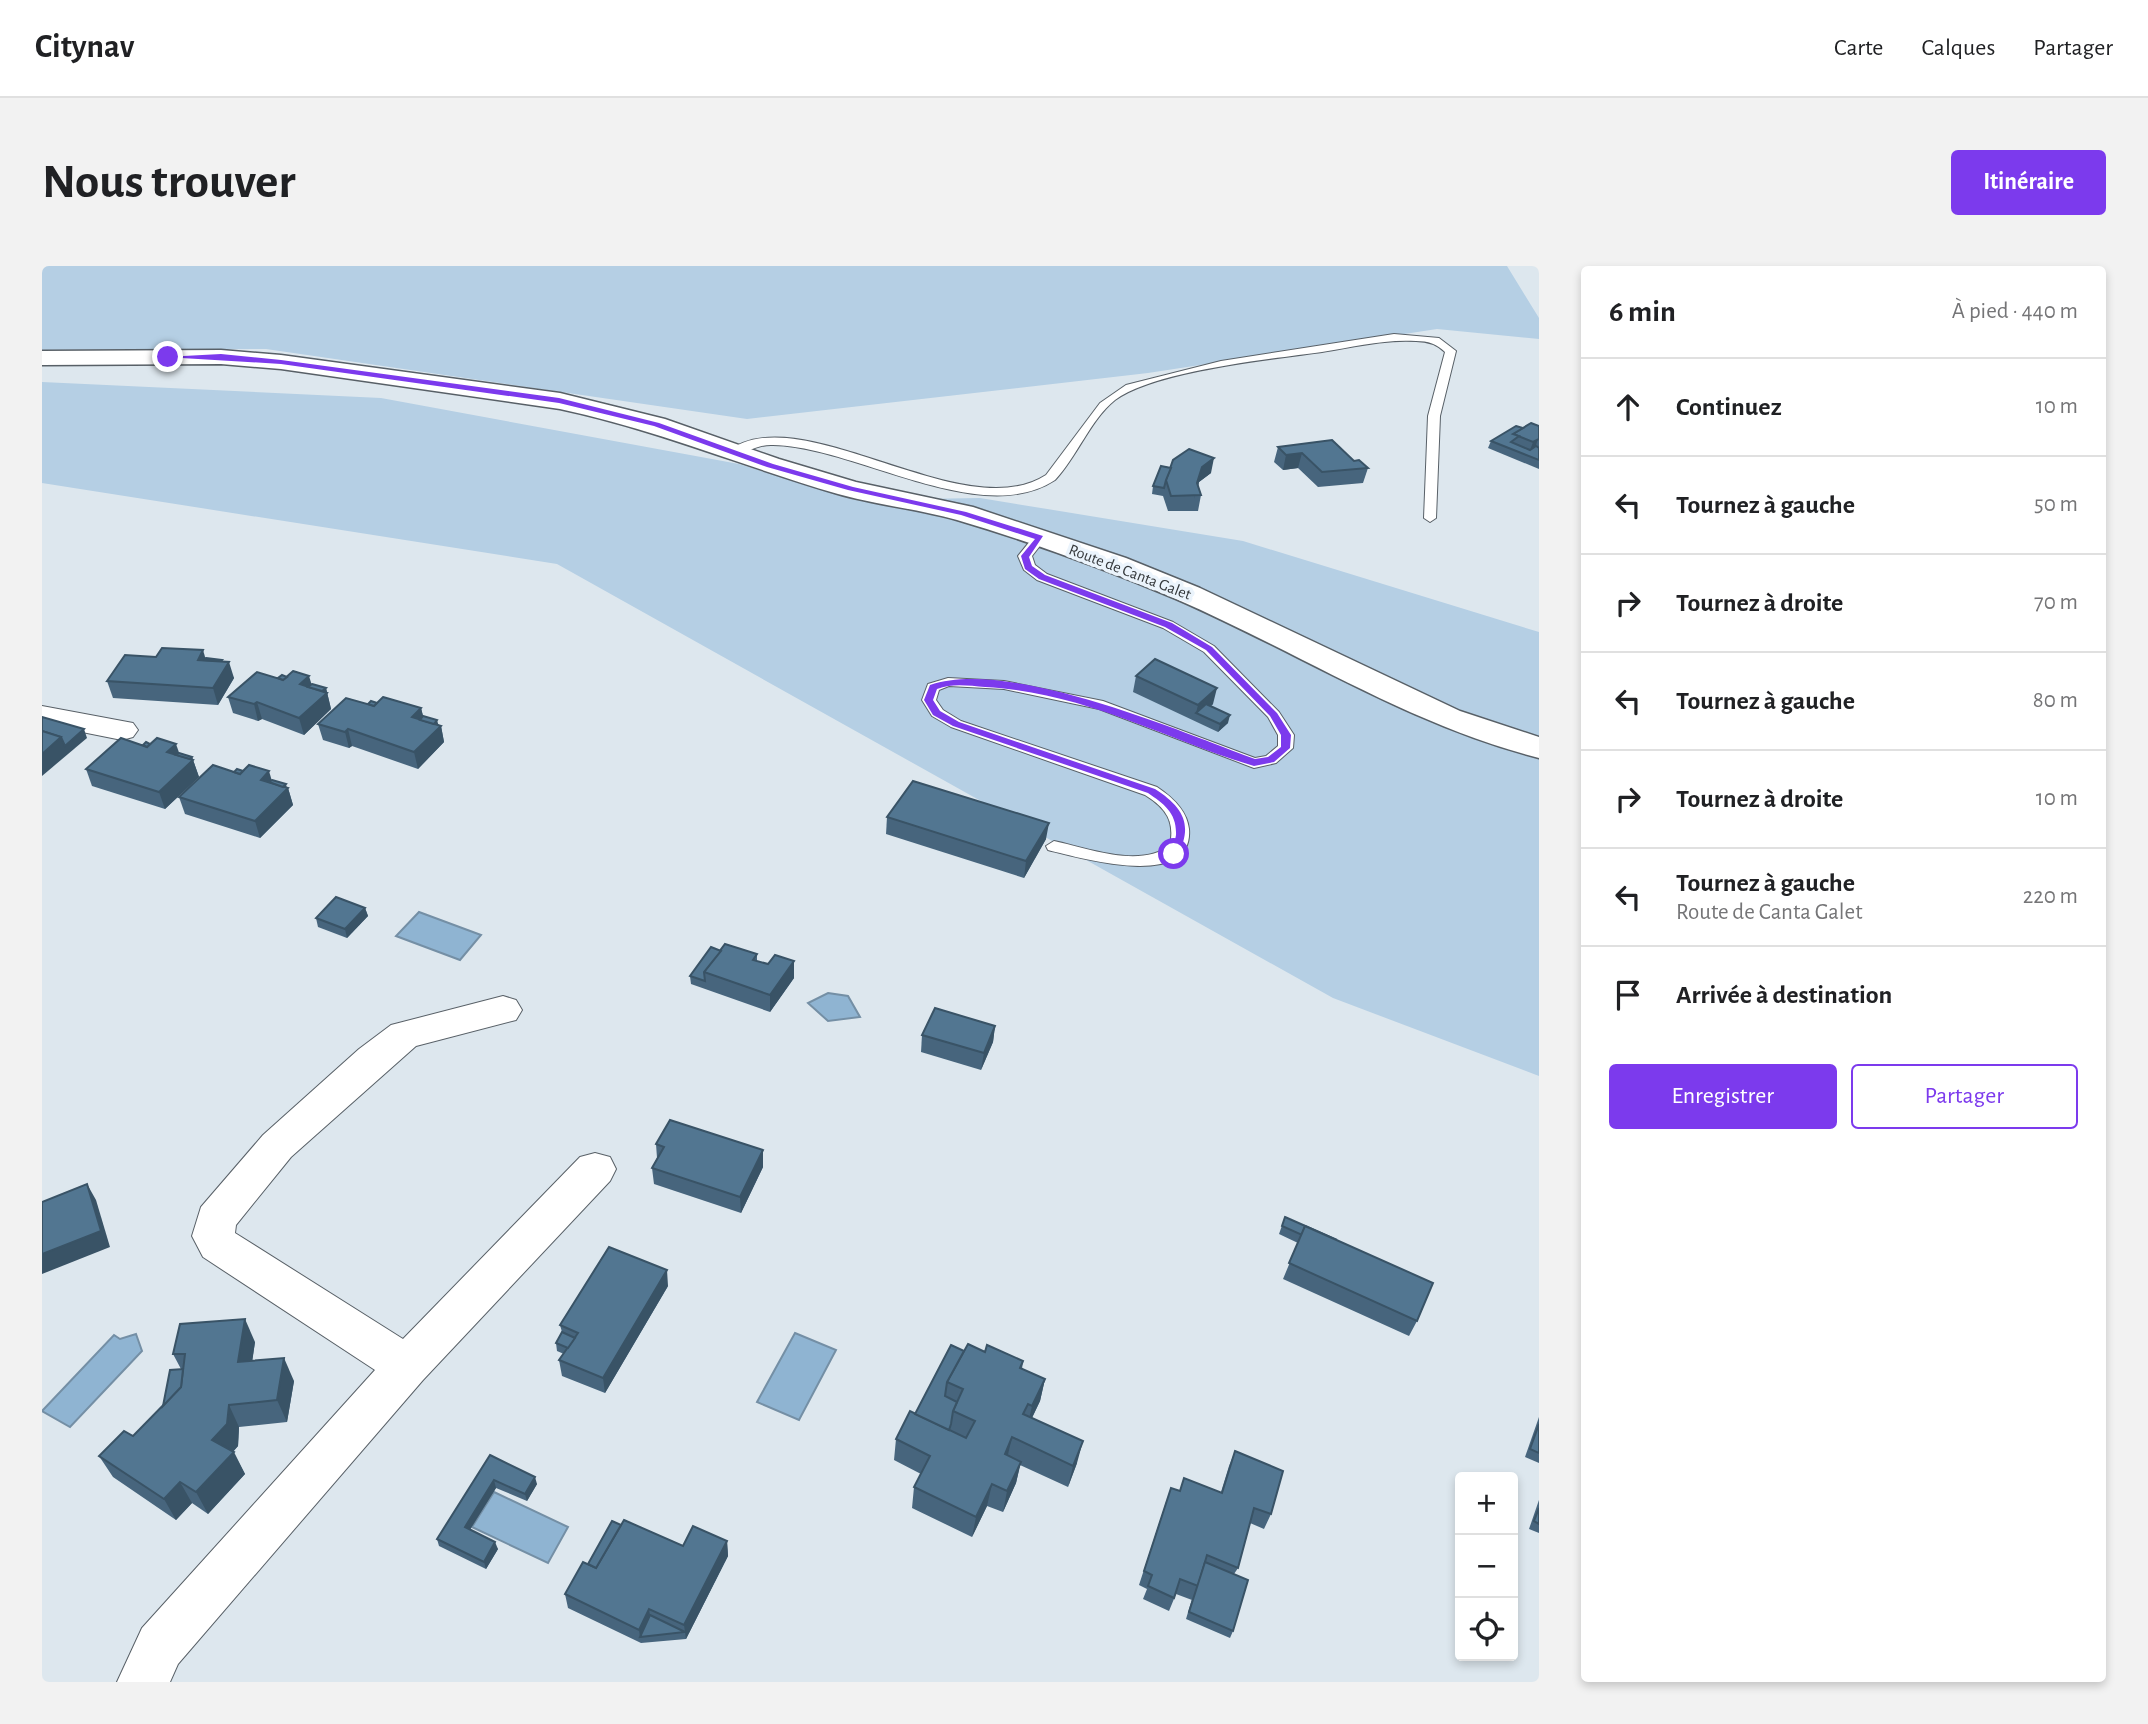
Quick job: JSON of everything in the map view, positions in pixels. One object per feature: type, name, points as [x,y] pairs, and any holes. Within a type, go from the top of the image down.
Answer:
[{"type":"main road","name":"Route de Canta Galet","points":[[42,358],[221,357],[281,362],[559,401],[656,424],[732,453],[851,489],[963,513],[1040,538],[1189,594],[1376,686],[1448,718],[1539,748]]},
{"type":"street","points":[[42,715],[122,730]]},
{"type":"street","points":[[407,1366],[218,1244],[213,1236],[216,1219],[277,1146],[373,1059],[404,1035],[503,1010]]},
{"type":"street","points":[[143,1682],[160,1646],[407,1366],[595,1170]]},
{"type":"lane","points":[[732,453],[771,441],[819,449],[965,487],[1002,491],[1029,488],[1046,482],[1112,398],[1149,381],[1283,355],[1399,337],[1432,339],[1445,344],[1451,351],[1434,416],[1430,518]]},
{"type":"lane","points":[[1040,538],[1025,556],[1028,568],[1042,577],[1168,625],[1209,649],[1274,715],[1286,735],[1286,748],[1271,760],[1254,763],[1103,705],[1004,685],[948,682],[933,687],[929,700],[937,713],[956,724],[1151,791],[1169,803],[1178,817],[1181,837],[1174,854],[1160,861],[1134,861],[1054,846]]},
{"type":"shaded area","points":[[42,266],[1507,266],[1539,318],[1539,339],[1437,329],[1148,373],[747,419],[266,349],[42,350]]},
{"type":"shaded area","points":[[42,382],[381,398],[739,464],[856,500],[980,498],[1243,541],[1539,632],[1539,1076],[1333,998],[557,564],[42,483]]},
{"type":"shaded area","points":[[419,912],[481,935],[460,960],[396,936]]},
{"type":"shaded area","points":[[828,993],[848,996],[860,1017],[828,1021],[808,1003]]},
{"type":"shaded area","points":[[795,1333],[836,1350],[799,1420],[757,1402]]},
{"type":"shaded area","points":[[136,1334],[142,1351],[70,1427],[42,1411],[114,1335],[120,1339]]},
{"type":"shaded area","points":[[494,1492],[568,1527],[548,1563],[472,1527]]},
{"type":"building","points":[[1531,423],[1539,426],[1539,439],[1533,442],[1513,434]]},
{"type":"building","points":[[1516,426],[1523,428],[1513,434],[1519,436],[1511,442],[1530,450],[1536,446],[1539,448],[1539,460],[1491,441]]},
{"type":"building","points":[[1332,440],[1354,461],[1359,460],[1368,468],[1322,472],[1302,453],[1286,455],[1278,447]]},
{"type":"building","points":[[1189,449],[1214,458],[1202,467],[1197,483],[1201,495],[1171,496],[1166,480],[1173,460]]},
{"type":"building","points":[[1161,466],[1171,468],[1164,488],[1153,486]]},
{"type":"building","points":[[162,648],[203,650],[198,660],[229,662],[213,688],[107,681],[125,655],[156,657]]},
{"type":"building","points":[[1155,659],[1217,688],[1198,705],[1136,676]]},
{"type":"building","points":[[293,671],[309,676],[300,684],[327,693],[299,718],[257,702],[254,704],[228,697],[257,672],[283,680]]},
{"type":"building","points":[[312,684],[326,688],[322,691],[308,687]]},
{"type":"building","points":[[383,697],[421,708],[412,717],[441,726],[414,752],[348,729],[345,732],[318,724],[346,698],[374,706]]},
{"type":"building","points":[[1206,704],[1230,715],[1220,724],[1196,713]]},
{"type":"building","points":[[423,716],[437,720],[434,724],[420,720]]},
{"type":"building","points":[[42,717],[84,729],[65,746],[61,737],[42,731]]},
{"type":"building","points":[[42,731],[61,737],[42,754]]},
{"type":"building","points":[[121,738],[147,747],[157,738],[176,744],[167,752],[193,760],[159,792],[86,769]]},
{"type":"building","points":[[179,753],[192,757],[190,759],[176,755]]},
{"type":"building","points":[[213,765],[240,774],[249,765],[269,771],[261,780],[288,788],[255,821],[179,797]]},
{"type":"building","points":[[272,780],[286,784],[283,787],[269,782]]},
{"type":"building","points":[[913,781],[1049,823],[1026,861],[887,817]]},
{"type":"building","points":[[336,897],[365,908],[345,929],[316,918]]},
{"type":"building","points":[[725,944],[757,954],[753,960],[768,964],[775,955],[794,961],[770,995],[704,972]]},
{"type":"building","points":[[711,947],[721,951],[704,972],[705,981],[690,976]]},
{"type":"building","points":[[935,1008],[995,1026],[984,1053],[922,1035]]},
{"type":"building","points":[[670,1120],[763,1150],[740,1197],[652,1168],[664,1147],[656,1144]]},
{"type":"building","points":[[87,1184],[101,1231],[42,1254],[42,1202]]},
{"type":"building","points":[[1285,1217],[1337,1240],[1305,1226],[1302,1235],[1282,1226]]},
{"type":"building","points":[[1305,1226],[1433,1283],[1417,1321],[1289,1263]]},
{"type":"building","points":[[609,1247],[667,1270],[603,1378],[559,1360],[578,1333],[560,1325]]},
{"type":"building","points":[[245,1319],[238,1362],[284,1358],[277,1400],[229,1405],[227,1424],[212,1440],[234,1452],[196,1492],[180,1482],[164,1499],[99,1456],[124,1431],[133,1436],[181,1387],[185,1354],[173,1354],[180,1324]]},
{"type":"building","points":[[562,1332],[575,1338],[568,1348],[556,1343]]},
{"type":"building","points":[[968,1344],[985,1352],[987,1345],[1023,1361],[1020,1368],[1045,1379],[1032,1406],[1028,1404],[1023,1414],[1083,1441],[1073,1466],[1012,1437],[1005,1454],[1021,1462],[1007,1491],[992,1484],[976,1517],[914,1487],[930,1456],[896,1439],[910,1411],[966,1438],[975,1421],[953,1411],[963,1389],[947,1382]]},
{"type":"building","points":[[951,1345],[964,1351],[947,1382],[945,1396],[957,1402],[949,1430],[915,1414]]},
{"type":"building","points":[[183,1369],[181,1387],[163,1406],[170,1370]]},
{"type":"building","points":[[1539,1424],[1539,1453],[1530,1449]]},
{"type":"building","points":[[1235,1451],[1283,1471],[1271,1514],[1254,1508],[1238,1568],[1207,1555],[1198,1586],[1180,1579],[1174,1598],[1148,1586],[1152,1575],[1144,1571],[1171,1488],[1180,1491],[1184,1478],[1222,1493]]},
{"type":"building","points":[[490,1455],[535,1477],[525,1494],[494,1480],[465,1527],[495,1542],[484,1562],[437,1539]]},
{"type":"building","points":[[1539,1508],[1539,1524],[1534,1521]]},
{"type":"building","points":[[624,1520],[683,1546],[693,1526],[727,1541],[684,1625],[649,1609],[639,1630],[565,1594],[583,1562],[596,1568]]},
{"type":"building","points":[[612,1521],[621,1525],[596,1568],[588,1564]]},
{"type":"building","points":[[1205,1562],[1248,1580],[1233,1631],[1189,1612]]},
{"type":"building","points":[[650,1615],[685,1632],[640,1637]]},
{"type":"route","points":[[168,357],[221,357],[281,362],[559,401],[656,424],[732,453],[851,489],[963,513],[1040,538],[1028,549],[1025,556],[1028,568],[1042,577],[1168,625],[1209,649],[1274,715],[1286,735],[1286,748],[1271,760],[1254,763],[1103,705],[1004,685],[948,682],[933,687],[929,700],[937,713],[956,724],[1151,791],[1169,803],[1178,817],[1181,837],[1174,854]]}]
